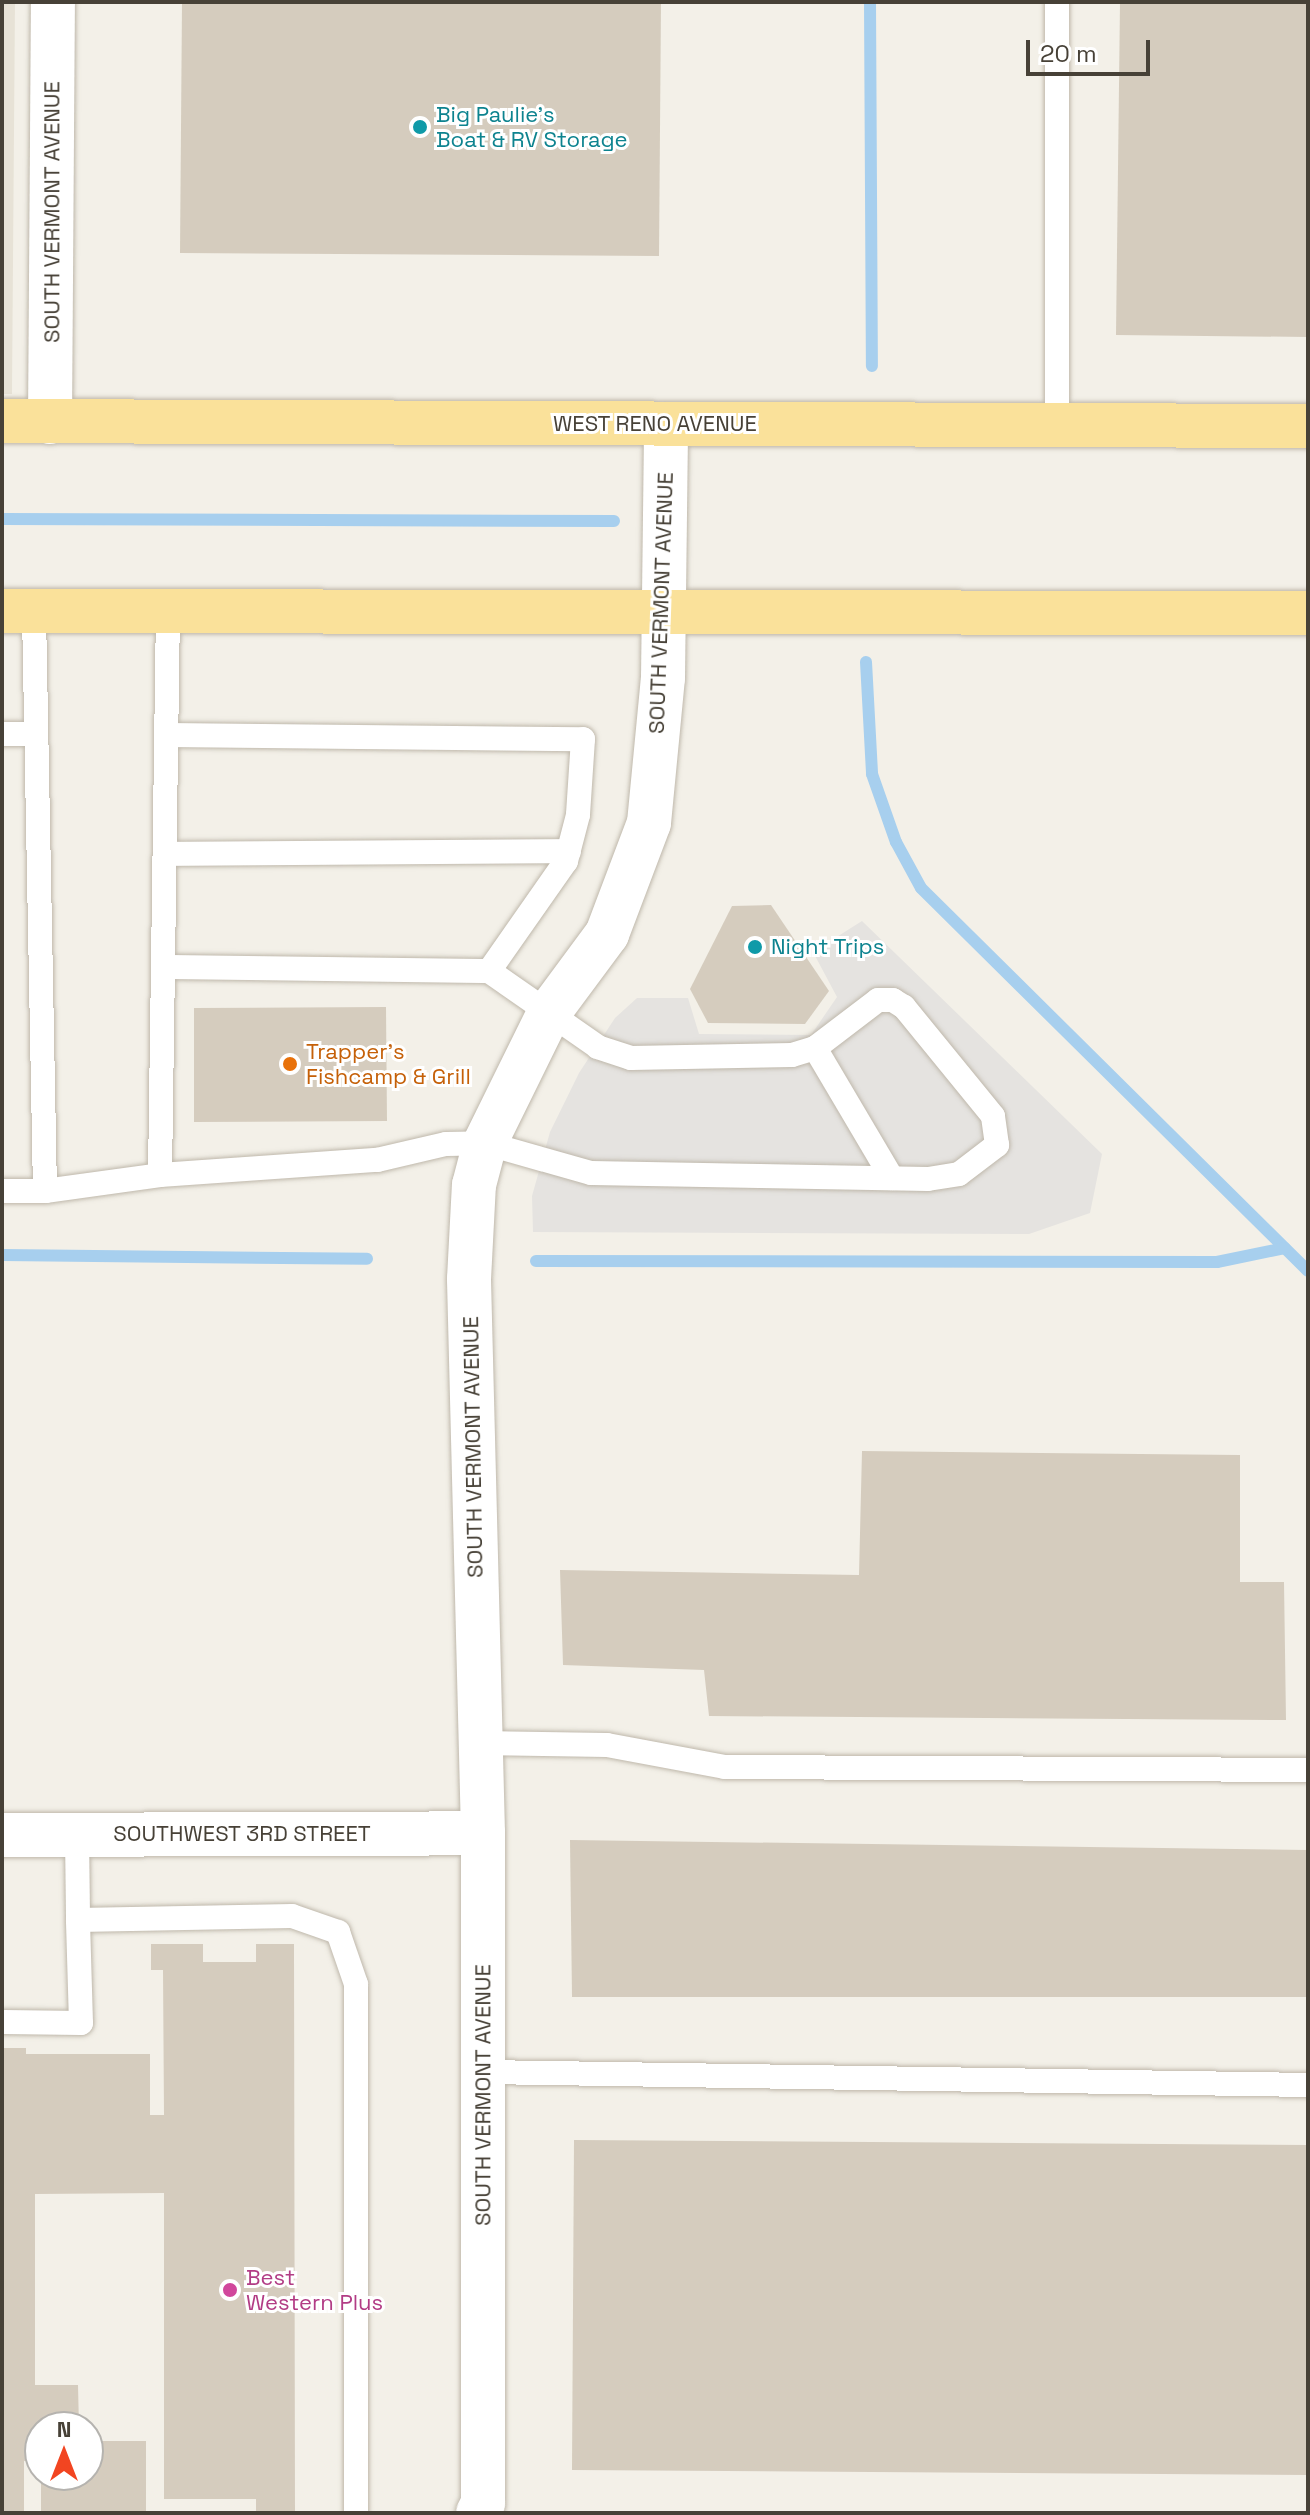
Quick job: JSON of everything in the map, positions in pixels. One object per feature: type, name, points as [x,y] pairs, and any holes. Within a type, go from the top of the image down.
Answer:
[{"type":"main road","name":"WEST RENO AVENUE","points":[[2,421],[1308,426]]},
{"type":"main road","points":[[18,612],[1308,613]]},
{"type":"street","name":"SOUTH VERMONT AVENUE","points":[[50,422],[53,2]]},
{"type":"street","name":"SOUTH VERMONT AVENUE","points":[[478,2513],[483,2503],[483,1833],[469,1279],[474,1185],[485,1143],[550,1011],[607,934],[649,823],[664,613],[666,424]]},
{"type":"street","name":"SOUTHWEST 3RD STREET","points":[[2,1835],[483,1833]]},
{"type":"lane","points":[[1057,2],[1057,425]]},
{"type":"lane","points":[[18,612],[35,734],[45,1191]]},
{"type":"lane","points":[[160,1175],[168,612]]},
{"type":"lane","points":[[2,734],[35,734]]},
{"type":"lane","points":[[167,735],[583,739],[578,815],[569,851],[489,971]]},
{"type":"lane","points":[[165,854],[569,851]]},
{"type":"lane","points":[[2,1191],[45,1191],[160,1175],[377,1160],[446,1144],[485,1143],[591,1173],[892,1178],[959,1174],[989,1156],[997,1145],[993,1116],[904,1007],[893,1000],[878,1000],[815,1048],[767,1059],[631,1058],[598,1047],[489,971],[163,967]]},
{"type":"lane","points":[[815,1048],[892,1178]]},
{"type":"lane","points":[[479,1743],[607,1745],[725,1767],[1308,1770]]},
{"type":"lane","points":[[4,2022],[81,2023],[77,1835]]},
{"type":"lane","points":[[78,1920],[292,1916],[338,1932],[356,1984],[356,2513]]},
{"type":"lane","points":[[483,2072],[1308,2085]]},
{"type":"shaded area","points":[[2,2],[15,2],[12,394],[2,394]]},
{"type":"shaded area","points":[[862,921],[1102,1154],[1090,1213],[1029,1234],[533,1232],[532,1196],[550,1132],[579,1073],[615,1018],[637,998],[688,998],[699,1034],[811,1035],[837,997],[813,952]]},
{"type":"building","name":"Big Paulie's Boat & RV Storage","points":[[182,2],[661,2],[659,256],[180,253]]},
{"type":"building","points":[[1120,2],[1308,2],[1308,337],[1116,335]]},
{"type":"building","name":"Night Trips","points":[[771,905],[829,991],[805,1024],[708,1023],[690,989],[732,906]]},
{"type":"building","name":"Trapper's Fishcamp & Grill","points":[[386,1007],[387,1121],[194,1122],[194,1008]]},
{"type":"building","points":[[862,1451],[1240,1455],[1240,1582],[1284,1582],[1286,1720],[709,1716],[704,1670],[563,1665],[560,1570],[859,1575]]},
{"type":"building","points":[[570,1840],[1308,1850],[1308,1997],[572,1997]]},
{"type":"building","name":"Best Western Plus","points":[[151,1944],[203,1944],[203,1962],[256,1962],[256,1944],[294,1944],[295,2513],[256,2513],[256,2499],[164,2499],[164,2193],[35,2194],[35,2385],[78,2385],[79,2411],[24,2411],[24,2513],[2,2513],[2,2048],[26,2048],[26,2054],[150,2054],[150,2115],[164,2115],[163,1970],[151,1970]]},
{"type":"building","points":[[574,2140],[1308,2145],[1308,2475],[572,2470]]},
{"type":"building","points":[[104,2441],[146,2441],[146,2513],[41,2513],[41,2491],[104,2491]]},
{"type":"waterway","points":[[870,2],[872,366]]},
{"type":"waterway","points":[[2,519],[614,521]]},
{"type":"waterway","points":[[866,662],[872,774],[896,842],[921,888],[1308,1271]]},
{"type":"waterway","points":[[536,1261],[1217,1262],[1285,1248]]},
{"type":"waterway","points":[[2,1255],[367,1259]]},
{"type":"place","name":"Big Paulie's Boat & RV Storage","points":[[420,127]]},
{"type":"place","name":"Night Trips","points":[[755,947]]},
{"type":"place","name":"Trapper's Fishcamp & Grill","points":[[290,1064]]},
{"type":"place","name":"Best Western Plus","points":[[230,2290]]}]
